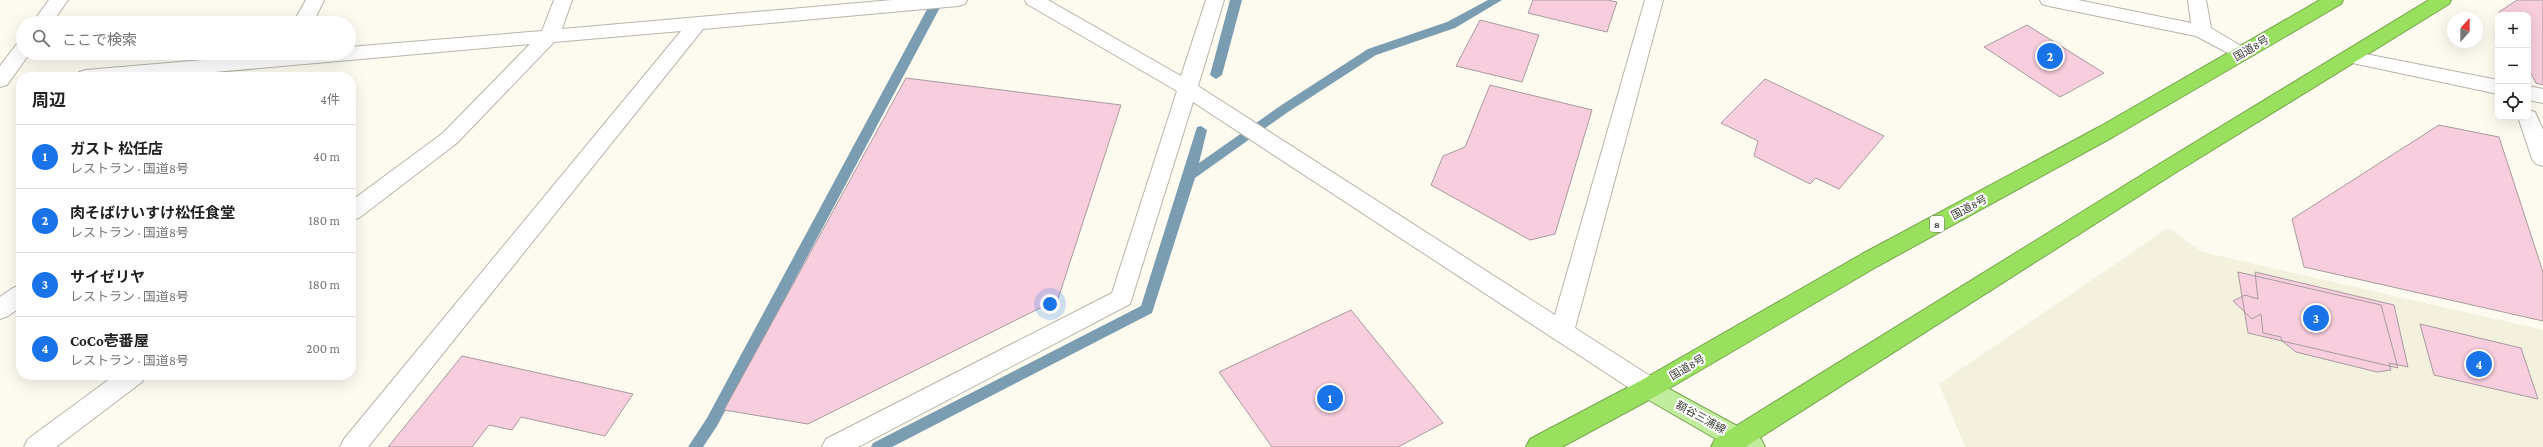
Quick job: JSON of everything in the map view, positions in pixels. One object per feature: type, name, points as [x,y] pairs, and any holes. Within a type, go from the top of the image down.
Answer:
[{"type":"highway","name":"国道8号","points":[[1539,447],[1649,388],[1870,260],[2106,132],[2334,0]]},
{"type":"highway","points":[[1739,444],[2168,168],[2442,0]]},
{"type":"main road","name":"額谷三浦線","points":[[1649,388],[1739,444]]},
{"type":"street","points":[[47,16],[59,0]]},
{"type":"street","points":[[307,16],[315,0]]},
{"type":"street","points":[[356,208],[450,138],[550,35],[563,0]]},
{"type":"street","points":[[356,55],[550,35],[958,0]]},
{"type":"street","points":[[1034,0],[1188,88],[1649,388]]},
{"type":"street","points":[[835,447],[1122,298],[1215,0]]},
{"type":"street","points":[[1562,331],[1654,0]]},
{"type":"street","points":[[2049,0],[2202,31],[2240,54]]},
{"type":"street","points":[[2197,0],[2202,31]]},
{"type":"street","points":[[353,447],[697,23]]},
{"type":"street","points":[[2350,57],[2495,86]]},
{"type":"street","points":[[0,80],[16,58]]},
{"type":"street","points":[[156,72],[310,60]]},
{"type":"street","points":[[0,84],[16,82]]},
{"type":"street","points":[[2531,94],[2543,96]]},
{"type":"street","points":[[2529,120],[2543,159]]},
{"type":"street","points":[[0,310],[16,298]]},
{"type":"street","points":[[37,447],[126,380]]},
{"type":"shaded area","points":[[2168,228],[2202,252],[2543,330],[2543,447],[1965,447],[1939,384]]},
{"type":"building","points":[[1533,0],[1608,0],[1617,2],[1607,32],[1528,13]]},
{"type":"building","points":[[2517,0],[2543,0],[2543,85],[2536,83],[2531,74],[2531,12],[2499,12]]},
{"type":"building","points":[[1480,20],[1539,35],[1522,82],[1456,66]]},
{"type":"building","points":[[2027,25],[2104,73],[2060,97],[1984,47]]},
{"type":"building","points":[[906,78],[1121,105],[1058,299],[808,424],[724,410]]},
{"type":"building","points":[[1765,79],[1884,136],[1839,189],[1816,178],[1810,184],[1754,156],[1758,141],[1721,123]]},
{"type":"building","points":[[1490,85],[1592,110],[1555,234],[1530,240],[1431,185],[1443,156],[1465,147]]},
{"type":"building","points":[[2439,125],[2499,137],[2543,272],[2543,321],[2304,267],[2292,219]]},
{"type":"building","points":[[2238,272],[2381,305],[2398,368],[2248,333]]},
{"type":"building","points":[[2255,272],[2394,305],[2408,367],[2389,363],[2391,370],[2377,372],[2296,352],[2282,341],[2281,337],[2263,333],[2261,314],[2252,319],[2233,301],[2245,295],[2258,299]]},
{"type":"building","points":[[1351,310],[1443,423],[1398,447],[1272,447],[1219,372]]},
{"type":"building","points":[[2420,324],[2521,348],[2538,399],[2434,375]]},
{"type":"building","points":[[462,356],[633,394],[605,436],[521,417],[512,430],[489,425],[472,447],[388,447]]},
{"type":"waterway","points":[[695,447],[712,422],[938,0]]},
{"type":"waterway","points":[[1216,75],[1236,0]]},
{"type":"waterway","points":[[1189,176],[1284,109],[1372,52],[1451,25],[1496,0]]},
{"type":"waterway","points":[[1189,176],[1201,130]]},
{"type":"waterway","points":[[878,447],[1147,309],[1189,176]]},
{"type":"place","name":"肉そばけいすけ松任食堂","points":[[2050,56]]},
{"type":"place","name":"サイゼリヤ","points":[[2316,318]]},
{"type":"place","name":"CoCo壱番屋","points":[[2479,364]]},
{"type":"place","name":"ガスト 松任店","points":[[1330,398]]}]
